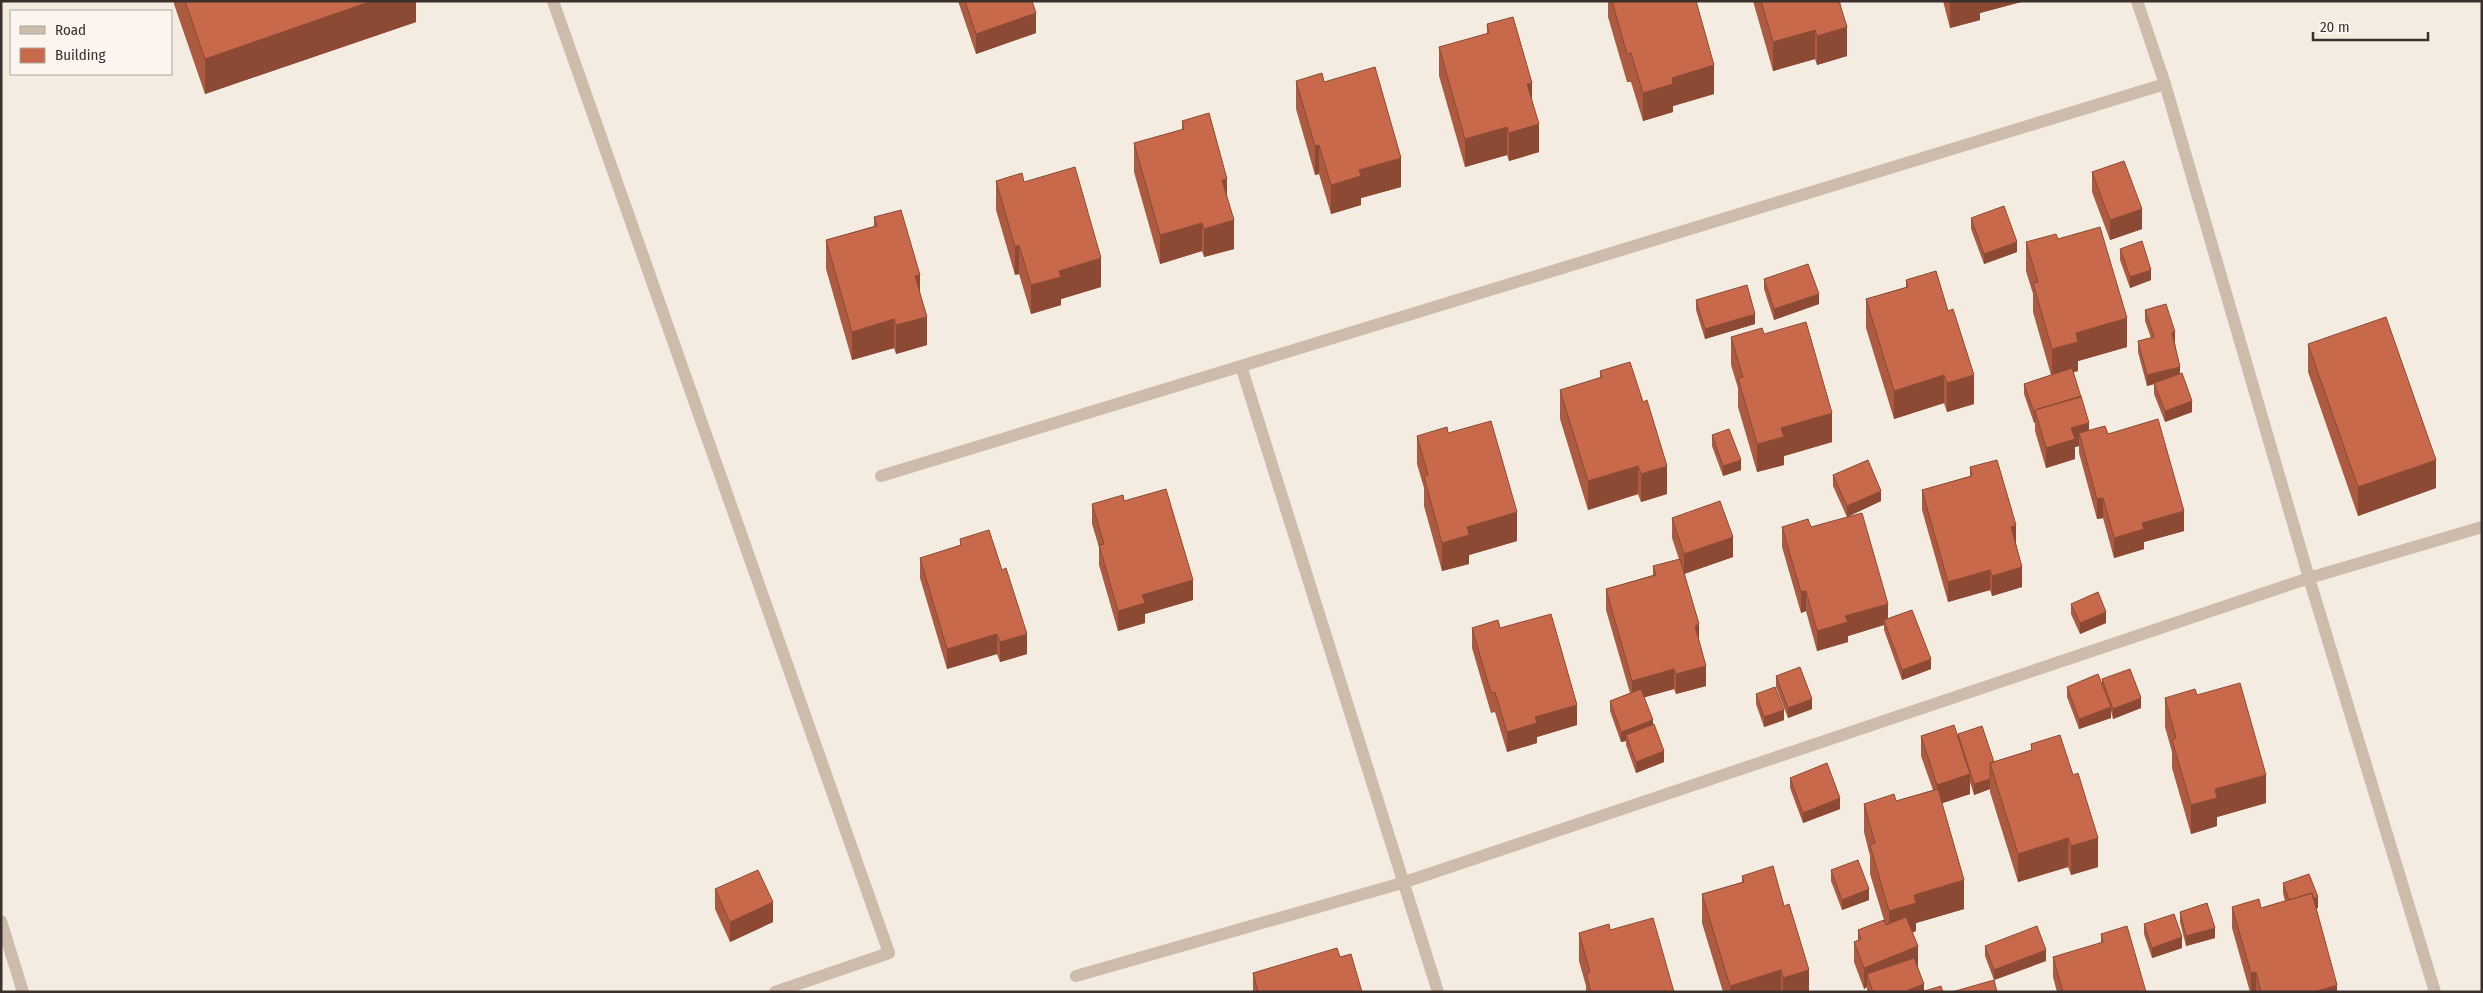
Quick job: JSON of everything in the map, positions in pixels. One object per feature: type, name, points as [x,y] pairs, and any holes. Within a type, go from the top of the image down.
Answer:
[{"type":"street","points":[[553,1],[889,953],[775,992]]},
{"type":"street","points":[[2137,1],[2165,84],[2309,578],[2435,992]]},
{"type":"street","points":[[880,476],[2165,84]]},
{"type":"street","points":[[1241,366],[1402,883],[1438,992]]},
{"type":"street","points":[[1076,976],[1402,883],[2309,578],[2482,527]]},
{"type":"street","points":[[1,921],[23,992]]},
{"type":"building","points":[[185,1],[372,1],[205,59]]},
{"type":"building","points":[[965,1],[1032,1],[1036,13],[976,34]]},
{"type":"building","points":[[1612,1],[1696,1],[1714,65],[1672,78],[1673,84],[1643,93],[1631,53],[1627,54]]},
{"type":"building","points":[[1761,1],[1839,1],[1847,27],[1817,36],[1815,30],[1773,42]]},
{"type":"building","points":[[1513,17],[1532,83],[1527,84],[1539,124],[1509,133],[1507,127],[1465,139],[1439,47],[1489,33],[1487,24]]},
{"type":"building","points":[[1375,67],[1401,158],[1359,170],[1361,176],[1331,185],[1319,145],[1315,146],[1296,81],[1322,73],[1324,82]]},
{"type":"building","points":[[1209,113],[1227,179],[1222,180],[1234,220],[1204,229],[1202,223],[1160,235],[1134,143],[1184,129],[1182,121]]},
{"type":"building","points":[[2124,161],[2142,209],[2110,220],[2092,172]]},
{"type":"building","points":[[1075,167],[1101,258],[1059,271],[1061,277],[1031,285],[1019,245],[1015,247],[996,181],[1022,173],[1024,182]]},
{"type":"building","points":[[2004,206],[2017,242],[1984,254],[1971,218]]},
{"type":"building","points":[[901,210],[920,275],[915,276],[927,317],[896,325],[894,319],[852,332],[826,240],[877,226],[874,217]]},
{"type":"building","points":[[2100,227],[2127,318],[2076,333],[2078,342],[2052,349],[2033,283],[2038,282],[2026,242],[2056,234],[2058,239]]},
{"type":"building","points":[[2142,241],[2151,270],[2130,277],[2120,249]]},
{"type":"building","points":[[1808,264],[1819,294],[1774,309],[1764,279]]},
{"type":"building","points":[[1936,271],[1948,311],[1953,309],[1974,375],[1947,383],[1944,375],[1894,391],[1866,299],[1908,287],[1906,280]]},
{"type":"building","points":[[1747,285],[1755,314],[1705,329],[1696,300]]},
{"type":"building","points":[[2166,304],[2175,332],[2172,333],[2180,367],[2147,375],[2138,341],[2154,337],[2145,310]]},
{"type":"building","points":[[2386,317],[2436,460],[2358,487],[2308,344]]},
{"type":"building","points":[[1806,322],[1832,413],[1781,428],[1784,437],[1757,444],[1738,378],[1743,377],[1731,337],[1762,328],[1764,334]]},
{"type":"building","points":[[1630,362],[1643,402],[1647,400],[1667,466],[1641,474],[1638,466],[1588,481],[1560,390],[1602,377],[1600,371]]},
{"type":"building","points":[[2072,368],[2081,397],[2035,410],[2034,412],[2024,384]]},
{"type":"building","points":[[2182,373],[2192,401],[2165,411],[2154,383]]},
{"type":"building","points":[[2081,396],[2089,423],[2071,428],[2075,439],[2046,448],[2035,410]]},
{"type":"building","points":[[2158,419],[2184,511],[2142,523],[2144,529],[2114,538],[2103,498],[2097,499],[2079,433],[2105,426],[2108,434]]},
{"type":"building","points":[[1491,421],[1517,512],[1467,527],[1469,535],[1442,543],[1424,477],[1428,475],[1417,436],[1447,427],[1448,433]]},
{"type":"building","points":[[1729,429],[1741,460],[1723,466],[1712,435]]},
{"type":"building","points":[[1868,460],[1881,491],[1847,506],[1833,475]]},
{"type":"building","points":[[1997,460],[2016,525],[2011,527],[2022,567],[1992,576],[1990,570],[1948,582],[1922,490],[1972,476],[1970,467]]},
{"type":"building","points":[[1166,489],[1193,580],[1142,595],[1145,603],[1118,611],[1099,545],[1104,544],[1092,504],[1123,495],[1124,501]]},
{"type":"building","points":[[1720,501],[1733,537],[1684,554],[1672,518]]},
{"type":"building","points":[[1862,513],[1888,604],[1845,616],[1848,622],[1817,631],[1806,591],[1801,592],[1782,527],[1808,519],[1811,527]]},
{"type":"building","points":[[989,530],[1002,570],[1006,568],[1027,634],[1000,642],[997,634],[947,649],[920,558],[961,545],[960,539]]},
{"type":"building","points":[[1680,559],[1699,624],[1695,626],[1706,666],[1676,674],[1674,669],[1632,681],[1606,589],[1656,575],[1653,566]]},
{"type":"building","points":[[2098,592],[2106,612],[2080,623],[2071,604]]},
{"type":"building","points":[[1912,610],[1931,659],[1902,670],[1884,620]]},
{"type":"building","points":[[1551,614],[1577,705],[1535,717],[1537,723],[1507,732],[1495,692],[1491,693],[1472,628],[1498,620],[1500,628]]},
{"type":"building","points":[[1800,667],[1812,699],[1788,708],[1776,676]]},
{"type":"building","points":[[2130,669],[2141,698],[2113,709],[2102,679]]},
{"type":"building","points":[[2098,674],[2111,707],[2079,719],[2067,687]]},
{"type":"building","points":[[2240,683],[2266,775],[2215,789],[2217,798],[2191,805],[2172,740],[2176,738],[2165,698],[2195,689],[2197,695]]},
{"type":"building","points":[[1775,687],[1784,710],[1764,717],[1756,694]]},
{"type":"building","points":[[1641,689],[1653,720],[1621,732],[1610,701]]},
{"type":"building","points":[[1654,724],[1664,751],[1636,762],[1626,735]]},
{"type":"building","points":[[1954,725],[1970,774],[1937,785],[1921,736]]},
{"type":"building","points":[[1982,726],[1994,762],[1990,763],[1990,779],[1974,784],[1958,734]]},
{"type":"building","points":[[2060,735],[2073,775],[2078,773],[2098,838],[2071,846],[2068,838],[2018,854],[1990,763],[2032,750],[2031,744]]},
{"type":"building","points":[[1827,763],[1840,798],[1803,813],[1790,778]]},
{"type":"building","points":[[1938,789],[1964,880],[1914,895],[1916,903],[1889,911],[1870,845],[1875,843],[1864,804],[1894,794],[1896,801]]},
{"type":"building","points":[[1858,860],[1869,889],[1842,900],[1831,870]]},
{"type":"building","points":[[1773,866],[1784,906],[1789,904],[1809,970],[1783,978],[1781,970],[1730,986],[1702,894],[1744,882],[1742,876]]},
{"type":"building","points":[[758,870],[773,902],[730,922],[715,889]]},
{"type":"building","points":[[2309,874],[2318,897],[2313,899],[2312,893],[2289,900],[2283,883]]},
{"type":"building","points":[[2312,893],[2337,985],[2314,992],[2261,992],[2256,972],[2251,973],[2232,907],[2259,899],[2261,908]]},
{"type":"building","points":[[2207,903],[2215,928],[2186,936],[2180,912]]},
{"type":"building","points":[[2174,914],[2182,937],[2152,948],[2144,924]]},
{"type":"building","points":[[1906,917],[1918,946],[1864,968],[1854,942],[1861,939],[1858,930],[1884,920],[1886,925]]},
{"type":"building","points":[[1653,918],[1674,992],[1591,992],[1586,974],[1590,972],[1579,933],[1609,924],[1610,930]]},
{"type":"building","points":[[2037,926],[2046,950],[1994,970],[1985,946]]},
{"type":"building","points":[[2127,926],[2146,992],[2063,992],[2053,957],[2103,942],[2101,934]]},
{"type":"building","points":[[1337,948],[1340,957],[1351,954],[1362,992],[1258,992],[1253,973]]},
{"type":"building","points":[[1914,958],[1924,984],[1908,990],[1908,992],[1873,992],[1867,974]]},
{"type":"building","points":[[1994,980],[1997,992],[1952,992]]},
{"type":"building","points":[[1941,986],[1943,992],[1921,992]]}]
